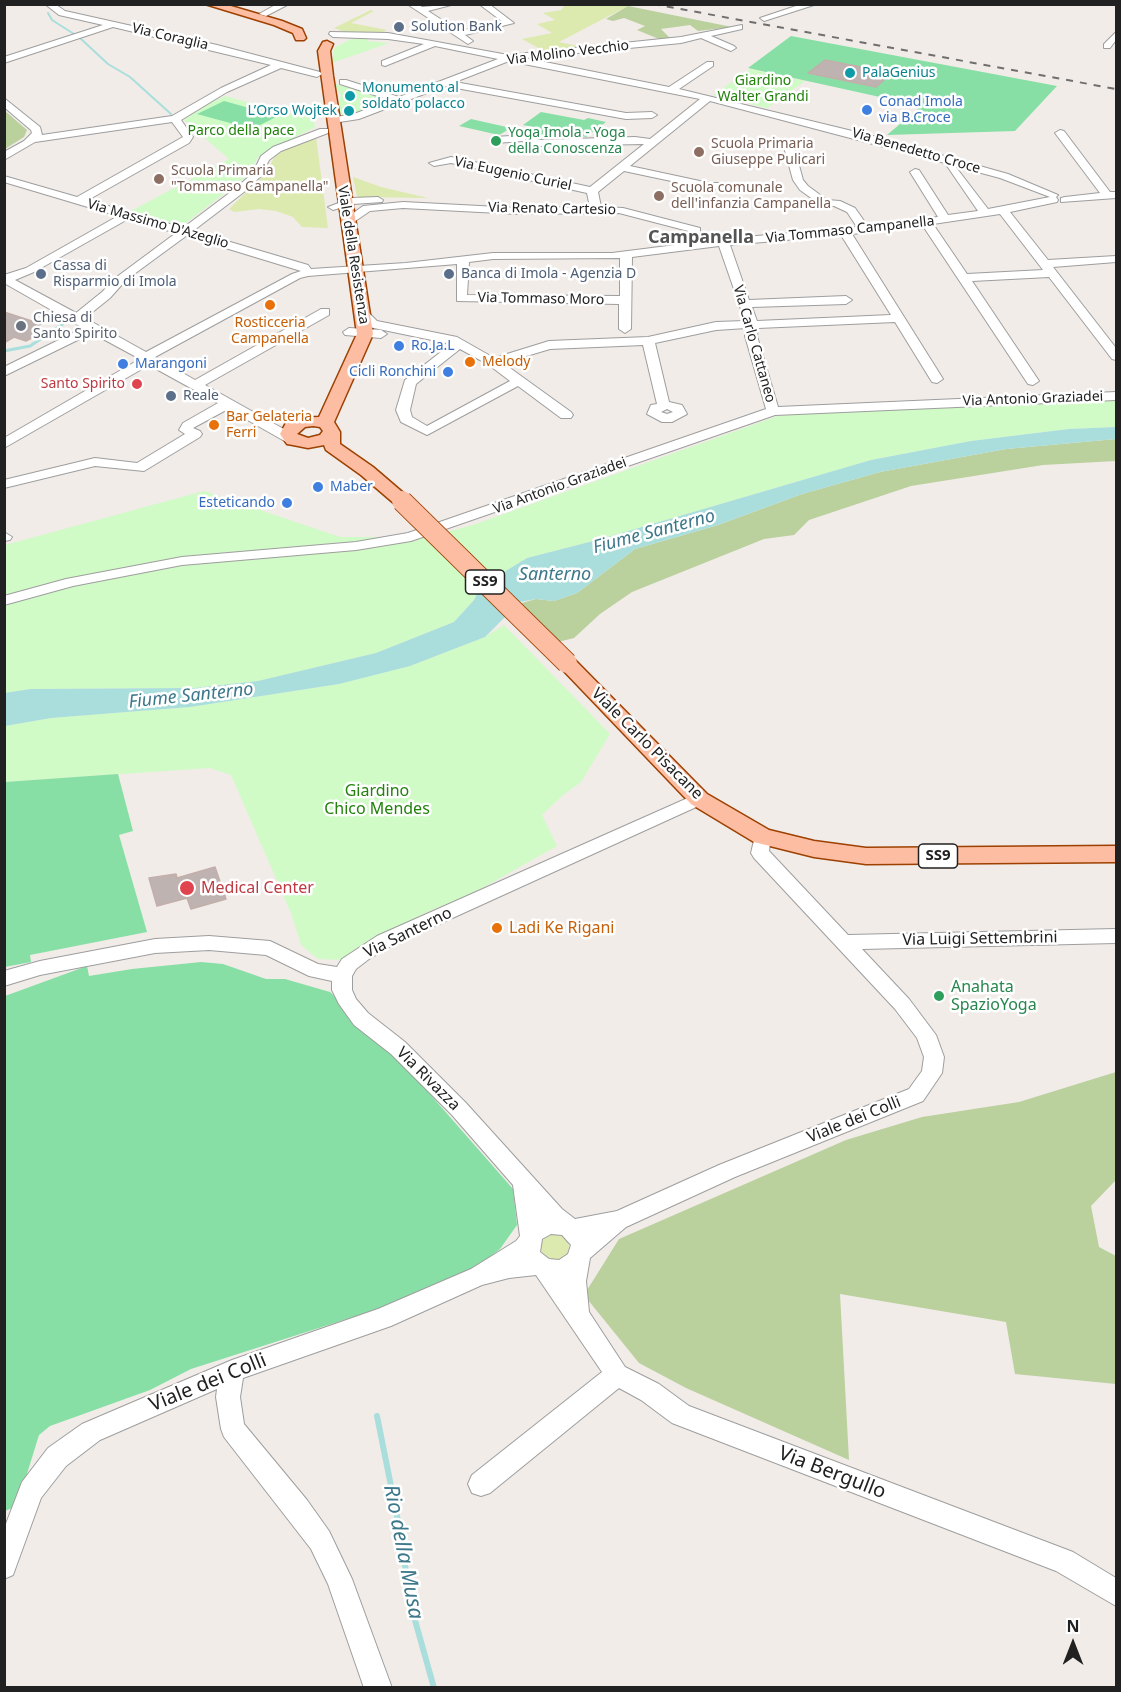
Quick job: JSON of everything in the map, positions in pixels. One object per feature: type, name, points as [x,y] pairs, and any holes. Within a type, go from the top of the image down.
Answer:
[{"type":"main road","points":[[210,4],[320,36]]},
{"type":"main road","points":[[230,4],[320,36]]},
{"type":"main road","name":"Viale della Resistenza","points":[[320,36],[324,51],[328,126]]},
{"type":"main road","name":"Viale della Resistenza","points":[[311,430],[359,332],[361,312],[348,269],[344,202],[312,48]]},
{"type":"main road","name":"Viale della Resistenza","points":[[344,202],[348,269],[359,332]]},
{"type":"main road","name":"Viale Carlo Pisacane","points":[[311,430],[338,464],[366,484],[395,497]]},
{"type":"main road","name":"Viale Carlo Pisacane","points":[[311,430],[367,471],[395,497],[567,663],[699,799],[729,819],[762,836],[814,849],[866,856],[1116,854]]},
{"type":"main road","points":[[338,464],[356,473],[367,471]]},
{"type":"street","name":"Via Coraglia","points":[[49,4],[62,13],[292,68],[316,69]]},
{"type":"street","points":[[263,14],[285,4]]},
{"type":"street","points":[[411,4],[468,42],[464,49]]},
{"type":"street","points":[[420,10],[451,4]]},
{"type":"street","points":[[458,34],[510,23],[483,4]]},
{"type":"street","points":[[764,18],[813,4]]},
{"type":"street","points":[[4,60],[113,24]]},
{"type":"street","name":"Via Molino Vecchio","points":[[76,319],[106,295],[122,278],[186,232],[257,174],[265,158],[277,149],[328,126],[511,57],[671,41],[739,27]]},
{"type":"street","points":[[320,36],[369,35],[434,43],[511,57]]},
{"type":"street","points":[[1107,46],[1116,35]]},
{"type":"street","points":[[703,36],[731,48]]},
{"type":"street","points":[[671,41],[682,53]]},
{"type":"street","points":[[385,63],[434,43]]},
{"type":"street","name":"Via Benedetto Croce","points":[[511,57],[708,98],[884,142],[996,173],[1059,198]]},
{"type":"street","points":[[671,90],[710,64]]},
{"type":"street","points":[[32,139],[174,119],[215,95],[279,65]]},
{"type":"street","points":[[343,81],[399,100]]},
{"type":"street","points":[[444,83],[626,116],[652,115]]},
{"type":"street","name":"Via Eugenio Curiel","points":[[592,191],[708,98]]},
{"type":"street","points":[[4,101],[36,129],[37,134],[4,156]]},
{"type":"street","points":[[78,201],[185,141],[188,137],[174,119]]},
{"type":"street","points":[[1060,133],[1112,195]]},
{"type":"street","points":[[496,140],[524,138],[539,143],[635,140],[653,143]]},
{"type":"street","points":[[789,147],[798,180],[804,188],[825,203],[836,203],[850,210],[864,229]]},
{"type":"street","name":"Via Eugenio Curiel","points":[[434,163],[451,160],[592,191]]},
{"type":"street","points":[[949,164],[985,213]]},
{"type":"street","points":[[622,167],[709,186],[731,186]]},
{"type":"street","name":"Via Tommaso Campanella","points":[[915,172],[945,219]]},
{"type":"street","name":"Via Massimo D'Azeglio","points":[[4,179],[304,267],[308,273]]},
{"type":"street","name":"Via Eugenio Curiel","points":[[592,191],[596,210]]},
{"type":"street","name":"Via Tommaso Campanella","points":[[5,445],[148,358],[296,276],[308,273],[493,256],[626,255],[716,241],[845,232],[927,222],[1004,210],[1059,198],[1112,195]]},
{"type":"street","name":"Via Renato Cartesio","points":[[344,202],[411,198],[466,207]]},
{"type":"street","name":"Via Renato Cartesio","points":[[346,222],[367,208],[381,205],[527,211],[596,210],[627,212],[672,224],[688,235],[706,230],[716,241]]},
{"type":"street","points":[[1004,210],[1116,356]]},
{"type":"street","points":[[5,279],[30,270],[127,215]]},
{"type":"street","points":[[927,222],[1033,381]]},
{"type":"street","points":[[845,232],[937,379]]},
{"type":"street","name":"Via Tommaso Campanella","points":[[666,250],[682,244],[688,235]]},
{"type":"street","name":"Via Carlo Cattaneo","points":[[716,241],[745,304],[752,325],[751,336],[773,411]]},
{"type":"street","points":[[625,329],[626,255]]},
{"type":"street","name":"Via Tommaso Moro","points":[[463,259],[461,298],[624,300]]},
{"type":"street","points":[[964,278],[1116,259]]},
{"type":"street","name":"Viale Carlo Pisacane","points":[[5,279],[256,419],[311,430]]},
{"type":"street","points":[[745,304],[846,300]]},
{"type":"street","points":[[196,385],[325,312]]},
{"type":"street","points":[[361,312],[373,324],[419,334]]},
{"type":"street","points":[[494,362],[549,345],[648,341],[709,327],[900,318]]},
{"type":"street","points":[[4,372],[92,328]]},
{"type":"street","points":[[359,332],[396,328]]},
{"type":"street","points":[[359,332],[442,336],[494,362],[566,415]]},
{"type":"street","points":[[648,341],[663,406]]},
{"type":"street","points":[[459,343],[410,383],[403,410],[405,419],[428,431],[519,381]]},
{"type":"street","name":"Via Antonio Graziadei","points":[[4,601],[71,582],[182,561],[356,546],[411,537],[773,411],[1116,396]]},
{"type":"street","points":[[4,484],[95,462],[139,468],[195,434],[186,430],[188,426],[228,403]]},
{"type":"street","name":"Via Santerno","points":[[342,975],[349,964],[384,941],[699,799]]},
{"type":"street","name":"Viale dei Colli","points":[[570,1228],[620,1220],[727,1171],[916,1095],[932,1073],[934,1057],[926,1035],[902,1004],[760,853],[762,836]]},
{"type":"street","name":"Via Luigi Settembrini","points":[[843,942],[1116,936]]},
{"type":"street","points":[[4,980],[40,968],[98,956],[155,946],[209,943],[270,948],[316,971],[342,975]]},
{"type":"street","name":"Via Rivazza","points":[[342,975],[342,990],[349,1004],[361,1019],[398,1048],[459,1109],[554,1216],[570,1228]]},
{"type":"street","points":[[524,1182],[529,1209],[529,1252],[541,1267],[563,1270],[571,1266],[580,1255],[579,1238],[570,1228],[550,1224],[536,1231],[530,1239]]},
{"type":"street","name":"Viale dei Colli","points":[[580,1255],[620,1220]]},
{"type":"street","name":"Viale dei Colli","points":[[4,1566],[31,1491],[57,1457],[91,1432],[232,1371],[383,1318],[479,1276],[524,1248],[530,1239]]},
{"type":"street","name":"Via Bergullo","points":[[578,1315],[575,1281],[580,1255]]},
{"type":"street","name":"Viale dei Colli","points":[[479,1276],[509,1268],[541,1267]]},
{"type":"street","name":"Via Bergullo","points":[[541,1267],[578,1315],[617,1375],[650,1392],[681,1415],[1064,1561],[1116,1593]]},
{"type":"street","points":[[232,1371],[228,1397],[233,1429],[298,1509],[320,1540],[339,1579],[378,1688]]},
{"type":"street","points":[[481,1484],[617,1375]]},
{"type":"green space","points":[[565,5],[630,5],[559,42],[582,47],[542,50],[522,39],[552,33],[537,24],[555,20],[543,13],[561,10]]},
{"type":"green space","points":[[628,6],[732,27],[698,31],[690,25],[661,29],[670,38],[664,41],[637,30],[645,26],[624,18],[613,21],[606,19]]},
{"type":"green space","points":[[371,10],[374,11],[351,23],[387,30],[380,33],[345,32],[334,28]]},
{"type":"green space","points":[[791,36],[1057,86],[1015,131],[887,135],[921,106],[748,68]]},
{"type":"green space","points":[[369,38],[367,41],[389,43],[332,63],[334,49],[337,46],[351,39]]},
{"type":"green space","name":"Giardino Walter Grandi","points":[[751,69],[805,81],[767,108],[713,95]]},
{"type":"green space","points":[[333,83],[383,98],[387,102],[350,117],[341,116],[337,106],[341,95]]},
{"type":"green space","name":"Parco della pace","points":[[225,96],[298,116],[313,115],[315,127],[258,157],[248,175],[186,223],[179,225],[131,211],[229,159],[184,120],[203,106]]},
{"type":"green space","points":[[224,101],[278,116],[252,129],[197,114]]},
{"type":"green space","points":[[4,110],[27,130],[24,137],[5,149]]},
{"type":"green space","points":[[541,112],[606,122],[586,137],[567,133],[558,138],[538,134],[543,129],[523,125]]},
{"type":"green space","points":[[471,119],[511,128],[499,135],[459,126]]},
{"type":"green space","points":[[316,137],[328,228],[302,227],[293,217],[276,211],[259,209],[234,212],[229,209],[265,174],[275,156]]},
{"type":"green space","points":[[353,177],[381,187],[428,198],[357,197]]},
{"type":"green space","points":[[1116,398],[1116,427],[1069,429],[971,441],[871,460],[601,539],[527,558],[481,586],[474,600],[454,622],[376,653],[259,681],[195,688],[31,689],[5,693],[5,545],[204,491],[340,537],[427,537],[473,525],[783,414]]},
{"type":"green space","points":[[1116,439],[1116,461],[1043,465],[911,486],[809,520],[794,535],[764,539],[632,592],[600,614],[574,638],[554,643],[515,605],[536,599],[554,601],[577,593],[635,549],[718,525],[802,494],[880,472],[1006,449]]},
{"type":"green space","name":"Giardino Chico Mendes","points":[[504,625],[610,734],[581,782],[542,815],[557,846],[477,891],[427,912],[366,945],[346,960],[318,959],[301,945],[291,913],[231,775],[210,768],[5,782],[5,726],[51,718],[190,707],[339,684],[410,666],[485,637]]},
{"type":"green space","points":[[118,774],[133,831],[119,835],[147,932],[30,955],[31,962],[5,967],[5,782]]},
{"type":"green space","points":[[201,962],[223,964],[266,979],[285,979],[330,992],[394,1053],[513,1189],[517,1225],[500,1249],[482,1263],[449,1280],[372,1311],[191,1369],[150,1390],[50,1426],[39,1435],[17,1506],[5,1511],[5,996],[87,966],[89,976]]},
{"type":"green space","points":[[1116,1072],[1116,1180],[1091,1206],[1099,1247],[1116,1256],[1116,1384],[1015,1374],[1006,1322],[840,1294],[849,1460],[686,1388],[639,1363],[584,1295],[619,1239],[846,1140],[922,1117],[1019,1102]]},
{"type":"green space","points":[[555,1233],[565,1237],[569,1247],[565,1257],[555,1261],[545,1257],[541,1247],[545,1237]]},
{"type":"water","name":"Santerno","points":[[1116,427],[1116,439],[1006,449],[880,472],[802,494],[718,525],[635,549],[577,593],[554,601],[536,599],[520,602],[485,637],[410,666],[339,684],[190,707],[51,718],[5,726],[4,693],[31,689],[195,688],[258,681],[376,653],[454,622],[474,600],[481,586],[527,558],[601,539],[871,460],[971,441],[1069,429]]},
{"type":"building","name":"PalaGenius","points":[[825,60],[892,73],[876,87],[808,73]]},
{"type":"building","name":"Chiesa di Santo Spirito","points":[[4,312],[41,324],[35,328],[44,331],[26,341],[14,337],[4,343]]},
{"type":"building","name":"Medical Center","points":[[215,867],[226,899],[191,909],[187,898],[157,906],[149,878],[176,874],[177,878]]},
{"type":"waterway","points":[[48,13],[52,20],[74,34]]},
{"type":"waterway","points":[[80,38],[108,64],[130,77],[171,114]]},
{"type":"waterway","points":[[4,351],[30,346],[63,324]]},
{"type":"waterway","name":"Rio della Musa","points":[[377,1416],[400,1531],[411,1606],[434,1688]]},
{"type":"railway","points":[[653,4],[1116,89]]},
{"type":"place","name":"Solution Bank","points":[[399,27]]},
{"type":"place","name":"PalaGenius","points":[[850,73]]},
{"type":"place","name":"Monumento al soldato polacco","points":[[350,96]]},
{"type":"place","name":"Conad Imola via B.Croce","points":[[867,110]]},
{"type":"place","name":"L’Orso Wojtek","points":[[349,111]]},
{"type":"place","name":"Yoga Imola - Yoga della Conoscenza","points":[[496,141]]},
{"type":"place","name":"Scuola Primaria Giuseppe Pulicari","points":[[699,152]]},
{"type":"place","name":"Scuola Primaria \"Tommaso Campanella\"","points":[[159,179]]},
{"type":"place","name":"Scuola comunale dell'infanzia Campanella","points":[[659,196]]},
{"type":"place","name":"Cassa di Risparmio di Imola","points":[[41,274]]},
{"type":"place","name":"Banca di Imola - Agenzia D","points":[[449,274]]},
{"type":"place","name":"Rosticceria Campanella","points":[[270,305]]},
{"type":"place","name":"Chiesa di Santo Spirito","points":[[21,326]]},
{"type":"place","name":"Ro.Ja.L","points":[[399,346]]},
{"type":"place","name":"Melody","points":[[470,362]]},
{"type":"place","name":"Marangoni","points":[[123,364]]},
{"type":"place","name":"Cicli Ronchini","points":[[448,372]]},
{"type":"place","name":"Santo Spirito","points":[[137,384]]},
{"type":"place","name":"Reale","points":[[171,396]]},
{"type":"place","name":"Bar Gelateria Ferri","points":[[214,425]]},
{"type":"place","name":"Maber","points":[[318,487]]},
{"type":"place","name":"Esteticando","points":[[287,503]]},
{"type":"place","name":"Medical Center","points":[[187,888]]},
{"type":"place","name":"Ladi Ke Rigani","points":[[497,928]]},
{"type":"place","name":"Anahata SpazioYoga","points":[[939,996]]},
{"type":"district","name":"Campanella","points":[[701,238]]},
{"type":"water label","name":"Fiume Santerno","points":[[654,532]]},
{"type":"water label","name":"Fiume Santerno","points":[[191,696]]}]
